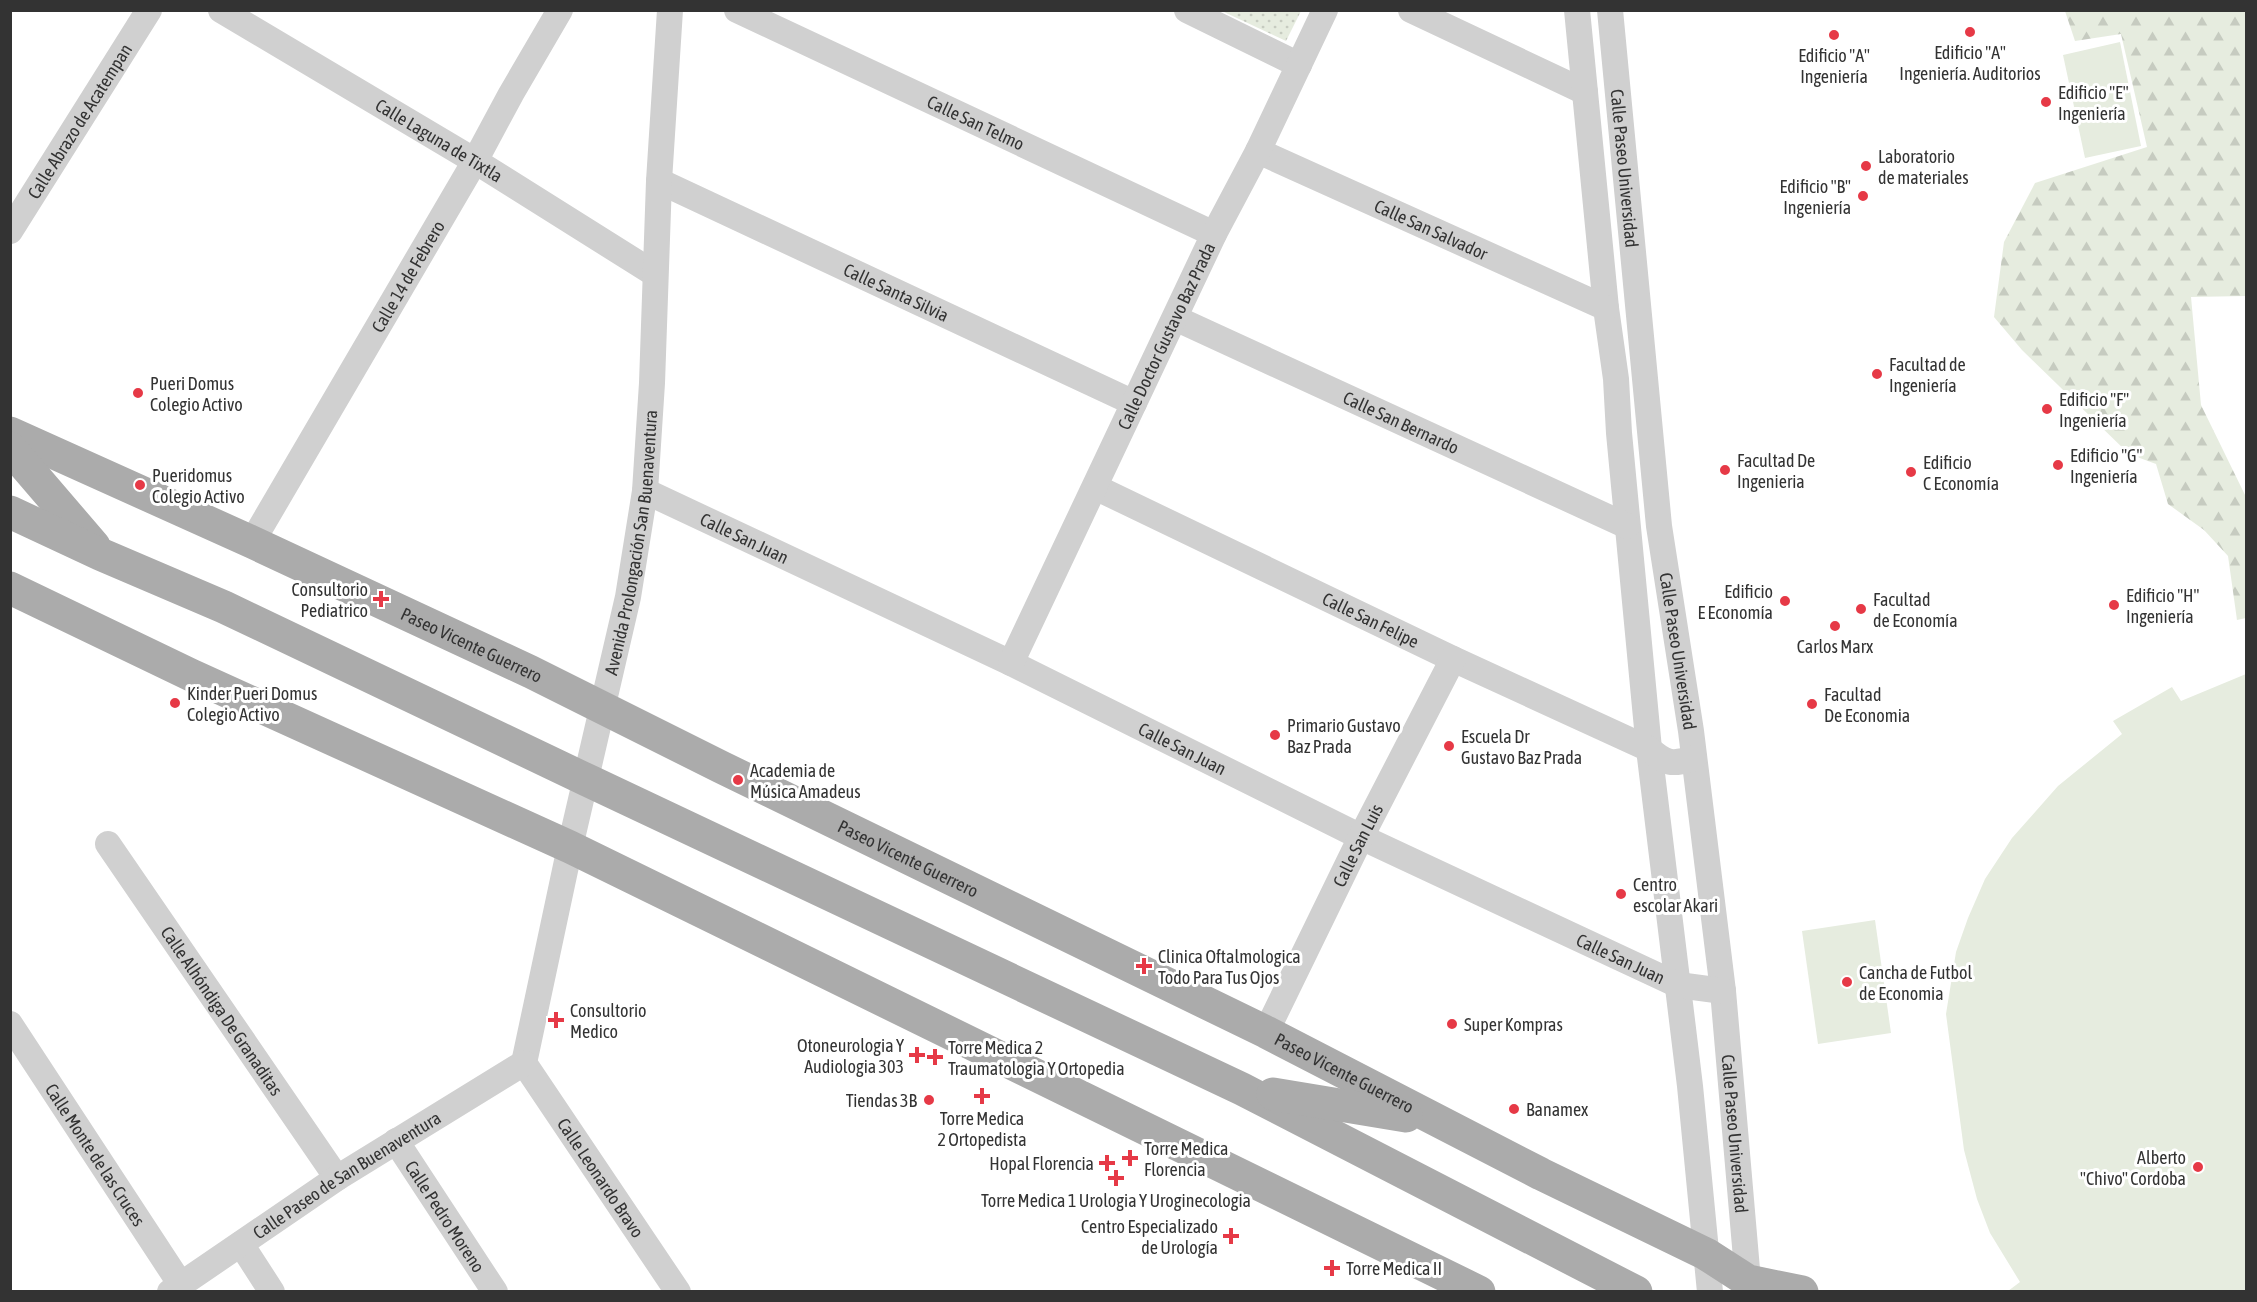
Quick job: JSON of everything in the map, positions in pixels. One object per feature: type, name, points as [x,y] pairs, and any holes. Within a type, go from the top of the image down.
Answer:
[{"type":"main road","name":"Paseo Vicente Guerrero","points":[[10,433],[252,542],[520,667],[1266,1032],[1436,1121],[1706,1254],[1747,1286],[1802,1292]]},
{"type":"main road","points":[[10,448],[100,554]]},
{"type":"main road","points":[[10,512],[100,554],[224,607],[1242,1089],[1636,1292]]},
{"type":"main road","points":[[10,588],[191,675],[570,847],[1479,1292]]},
{"type":"main road","points":[[1242,1089],[1436,1121]]},
{"type":"street","name":"Calle Abrazo de Acatempan","points":[[10,231],[149,10]]},
{"type":"street","name":"Calle Laguna de Tixtla","points":[[221,10],[475,161],[654,274]]},
{"type":"street","name":"Calle 14 de Febrero","points":[[252,542],[561,10]]},
{"type":"street","name":"Avenida Prolongación San Buenaventura","points":[[524,1063],[570,847],[628,597],[645,491],[652,383],[654,274],[670,10]]},
{"type":"street","name":"Calle San Telmo","points":[[737,10],[1214,234]]},
{"type":"street","points":[[1187,10],[1299,65]]},
{"type":"street","name":"Calle Doctor Gustavo Baz Prada","points":[[1011,663],[1214,234],[1258,151],[1325,10]]},
{"type":"street","points":[[1411,10],[1585,92]]},
{"type":"street","name":"Calle Paseo Universidad","points":[[1577,10],[1606,308],[1616,379],[1627,526],[1649,749],[1678,985],[1710,1292]]},
{"type":"street","name":"Calle Paseo Universidad","points":[[1610,10],[1659,526],[1691,731],[1723,991],[1747,1286]]},
{"type":"street","name":"Calle San Salvador","points":[[1258,151],[1606,308]]},
{"type":"street","name":"Calle Santa Silvia","points":[[659,181],[1134,403]]},
{"type":"street","name":"Calle San Bernardo","points":[[1175,318],[1627,526]]},
{"type":"street","name":"Calle San Felipe","points":[[1095,487],[1453,660],[1649,749],[1667,762],[1682,762],[1694,758]]},
{"type":"street","name":"Calle San Juan","points":[[645,491],[1011,663],[1362,837],[1678,985],[1723,991]]},
{"type":"street","name":"Calle San Luis","points":[[1266,1032],[1362,837],[1453,660]]},
{"type":"street","points":[[1649,749],[1664,736],[1691,731]]},
{"type":"street","name":"Calle Alhóndiga De Granaditas","points":[[108,844],[337,1178]]},
{"type":"street","name":"Calle Monte de las Cruces","points":[[10,1024],[176,1288]]},
{"type":"street","name":"Calle Paseo de San Buenaventura","points":[[176,1288],[337,1178],[524,1063]]},
{"type":"street","name":"Calle Leonardo Bravo","points":[[524,1063],[678,1292]]},
{"type":"street","name":"Calle Pedro Moreno","points":[[396,1141],[495,1292]]},
{"type":"street","points":[[241,1244],[272,1292]]},
{"type":"green space","points":[[1222,11],[1301,11],[1286,41]]},
{"type":"green space","points":[[2065,11],[2246,11],[2246,296],[2191,297],[2201,405],[2246,497],[2246,618],[2237,620],[2228,556],[2204,530],[2168,504],[2156,464],[2129,454],[2022,350],[1994,317],[2004,242],[2035,183],[2147,147],[2121,34],[2075,41]]},
{"type":"green space","points":[[2120,42],[2141,146],[2085,158],[2063,55]]},
{"type":"green space","points":[[2246,674],[2246,1291],[2008,1291],[2020,1282],[1990,1233],[1977,1199],[1964,1150],[1946,1014],[1956,952],[1968,918],[1985,879],[2012,838],[2058,786],[2122,734],[2113,721],[2172,687],[2181,701]]},
{"type":"green space","name":"Cancha de Futbol de Economia","points":[[1875,920],[1891,1033],[1818,1044],[1802,931]]},
{"type":"place","name":"Edificio \"A\" Ingeniería. Auditorios","points":[[1970,32]]},
{"type":"place","name":"Edificio \"A\" Ingeniería","points":[[1834,35]]},
{"type":"place","name":"Edificio \"E\" Ingeniería","points":[[2046,102]]},
{"type":"place","name":"Laboratorio de materiales","points":[[1866,166]]},
{"type":"place","name":"Edificio \"B\" Ingeniería","points":[[1863,196]]},
{"type":"place","name":"Facultad de Ingeniería","points":[[1877,374]]},
{"type":"place","name":"Pueri Domus Colegio Activo","points":[[138,393]]},
{"type":"place","name":"Edificio \"F\" Ingeniería","points":[[2047,409]]},
{"type":"place","name":"Edificio \"G\" Ingeniería","points":[[2058,465]]},
{"type":"place","name":"Facultad De Ingenieria","points":[[1725,470]]},
{"type":"place","name":"Edificio C Economía","points":[[1911,472]]},
{"type":"place","name":"Pueridomus Colegio Activo","points":[[140,485]]},
{"type":"place","name":"Consultorio Pediatrico","points":[[381,599]]},
{"type":"place","name":"Edificio E Economía","points":[[1785,601]]},
{"type":"place","name":"Edificio \"H\" Ingeniería","points":[[2114,605]]},
{"type":"place","name":"Facultad de Economía","points":[[1861,609]]},
{"type":"place","name":"Carlos Marx","points":[[1835,626]]},
{"type":"place","name":"Kinder Pueri Domus Colegio Activo","points":[[175,703]]},
{"type":"place","name":"Facultad De Economia","points":[[1812,704]]},
{"type":"place","name":"Primario Gustavo Baz Prada","points":[[1275,735]]},
{"type":"place","name":"Escuela Dr Gustavo Baz Prada","points":[[1449,746]]},
{"type":"place","name":"Academia de Música Amadeus","points":[[738,780]]},
{"type":"place","name":"Centro escolar Akari","points":[[1621,894]]},
{"type":"place","name":"Clinica Oftalmologica Todo Para Tus Ojos","points":[[1144,966]]},
{"type":"place","name":"Cancha de Futbol de Economia","points":[[1847,982]]},
{"type":"place","name":"Consultorio Medico","points":[[556,1020]]},
{"type":"place","name":"Super Kompras","points":[[1452,1024]]},
{"type":"place","name":"Otoneurologia Y Audiologia 303","points":[[917,1055]]},
{"type":"place","name":"Torre Medica 2 Traumatologia Y Ortopedia","points":[[935,1057]]},
{"type":"place","name":"Torre Medica 2 Ortopedista","points":[[982,1096]]},
{"type":"place","name":"Tiendas 3B","points":[[929,1100]]},
{"type":"place","name":"Banamex","points":[[1514,1109]]},
{"type":"place","name":"Torre Medica Florencia","points":[[1130,1158]]},
{"type":"place","name":"Hopal Florencia","points":[[1107,1163]]},
{"type":"place","name":"Alberto \"Chivo\" Cordoba","points":[[2198,1167]]},
{"type":"place","name":"Torre Medica 1 Urologia Y Uroginecologia","points":[[1116,1178]]},
{"type":"place","name":"Centro Especializado de Urología","points":[[1231,1236]]},
{"type":"place","name":"Torre Medica II","points":[[1332,1268]]}]
